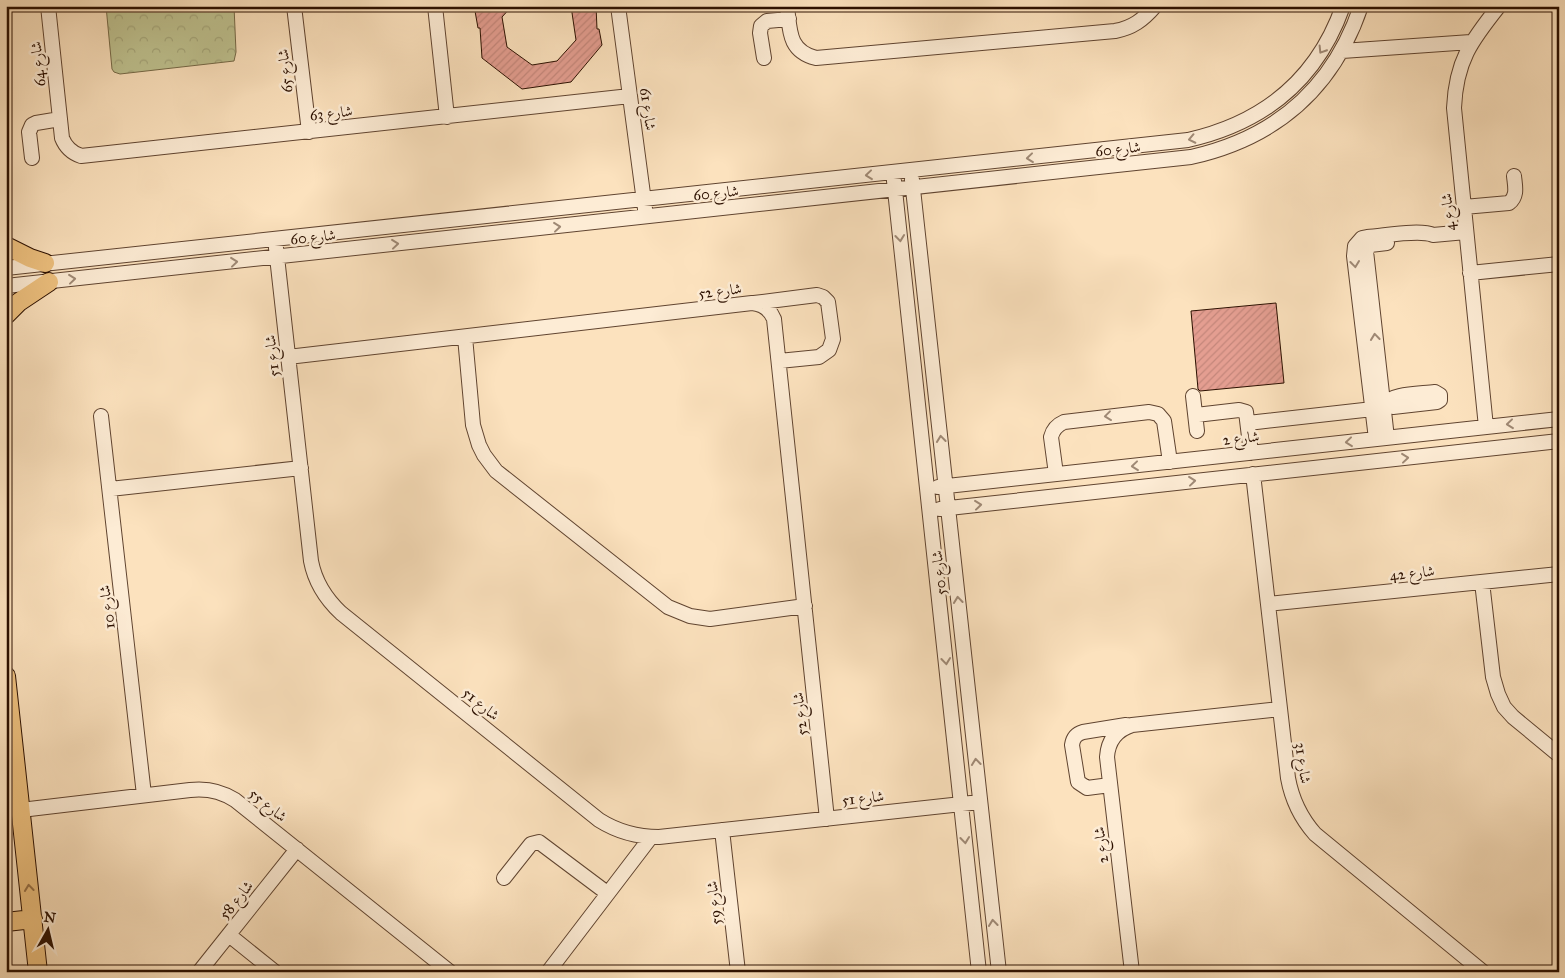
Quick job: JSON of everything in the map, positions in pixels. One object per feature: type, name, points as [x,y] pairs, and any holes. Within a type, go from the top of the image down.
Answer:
[{"type":"main road","points":[[6,246],[45,263]]},
{"type":"main road","points":[[6,315],[19,302],[49,282]]},
{"type":"main road","points":[[6,676],[38,972]]},
{"type":"main road","points":[[6,922],[33,919]]},
{"type":"street","name":"شارع 64","points":[[48,6],[60,119]]},
{"type":"street","name":"شارع 65","points":[[294,6],[309,132]]},
{"type":"street","points":[[435,6],[447,117]]},
{"type":"street","name":"شارع 61","points":[[618,6],[646,217]]},
{"type":"street","points":[[764,58],[760,33],[761,26],[767,21],[788,12],[790,34],[796,47],[809,56],[824,58],[1124,30],[1140,22],[1155,6]]},
{"type":"street","name":"شارع 60","points":[[6,268],[1172,143],[1203,137],[1242,122],[1265,109],[1300,80],[1321,54],[1334,30],[1343,6]]},
{"type":"street","name":"شارع 60","points":[[6,286],[1191,157],[1224,148],[1256,134],[1285,116],[1311,92],[1342,51],[1361,6]]},
{"type":"street","name":"شارع 4","points":[[1486,427],[1454,101],[1456,80],[1471,42],[1499,6]]},
{"type":"street","points":[[1342,51],[1471,42]]},
{"type":"street","name":"شارع 63","points":[[60,119],[64,143],[81,156],[630,96]]},
{"type":"street","points":[[32,158],[29,132],[32,125],[60,119]]},
{"type":"street","name":"شارع 50","points":[[911,170],[999,972]]},
{"type":"street","name":"شارع 50","points":[[893,172],[979,972]]},
{"type":"street","points":[[1464,207],[1509,202],[1516,193],[1514,176]]},
{"type":"street","points":[[1382,438],[1376,407],[1366,255],[1363,245],[1420,240],[1434,235],[1466,232]]},
{"type":"street","name":"شارع 51","points":[[275,239],[313,571],[321,589],[333,606],[599,820],[625,833],[651,837],[980,802]]},
{"type":"street","points":[[1470,273],[1559,264]]},
{"type":"street","points":[[752,303],[817,296],[824,297],[828,302],[833,339],[829,350],[819,357],[779,361]]},
{"type":"street","name":"شارع 52","points":[[288,357],[752,303],[762,305],[772,314],[774,319],[827,819]]},
{"type":"street","points":[[465,337],[473,425],[479,445],[496,471],[663,603],[679,612],[710,619],[804,606]]},
{"type":"street","points":[[1193,396],[1197,431]]},
{"type":"street","points":[[1248,423],[1376,407]]},
{"type":"street","points":[[1196,415],[1242,410],[1246,412],[1252,453]]},
{"type":"street","points":[[1056,474],[1051,437],[1054,429],[1060,423],[1149,412],[1158,414],[1164,421],[1170,462]]},
{"type":"street","name":"شارع 10","points":[[101,416],[144,795]]},
{"type":"street","name":"شارع 2","points":[[927,489],[1559,419]]},
{"type":"street","points":[[930,510],[1559,441]]},
{"type":"street","points":[[1252,453],[1266,454],[1270,462],[1269,467],[1253,475],[1236,472],[1234,464],[1236,458],[1252,453]]},
{"type":"street","points":[[110,489],[301,468]]},
{"type":"street","name":"شارع 31","points":[[1253,475],[1288,778],[1296,805],[1307,825],[1315,834],[1483,972]]},
{"type":"street","name":"شارع 42","points":[[1268,604],[1559,574]]},
{"type":"street","points":[[1482,582],[1493,677],[1498,694],[1504,707],[1513,717],[1559,755]]},
{"type":"street","points":[[1110,785],[1087,788],[1078,782],[1072,745],[1072,741],[1077,734],[1132,725],[1280,709]]},
{"type":"street","name":"شارع 2","points":[[1132,725],[1118,732],[1110,744],[1107,757],[1132,972]]},
{"type":"street","name":"شارع 55","points":[[21,810],[200,789],[220,792],[235,800],[450,972]]},
{"type":"street","name":"شارع 59","points":[[722,830],[738,972]]},
{"type":"street","points":[[548,972],[651,837]]},
{"type":"street","points":[[504,878],[531,844],[539,842],[606,894]]},
{"type":"street","name":"شارع 58","points":[[199,972],[297,849]]},
{"type":"street","points":[[229,935],[276,972]]},
{"type":"green space","points":[[106,6],[234,6],[236,52],[234,61],[120,74],[114,72],[112,69]]},
{"type":"building","points":[[480,6],[512,6],[502,17],[507,47],[532,65],[557,61],[576,40],[571,6],[596,6],[597,29],[599,29],[602,45],[571,82],[522,89],[482,58],[480,28],[478,28],[475,11]]},
{"type":"building","points":[[1276,303],[1284,383],[1200,391],[1198,389],[1191,311]]}]
